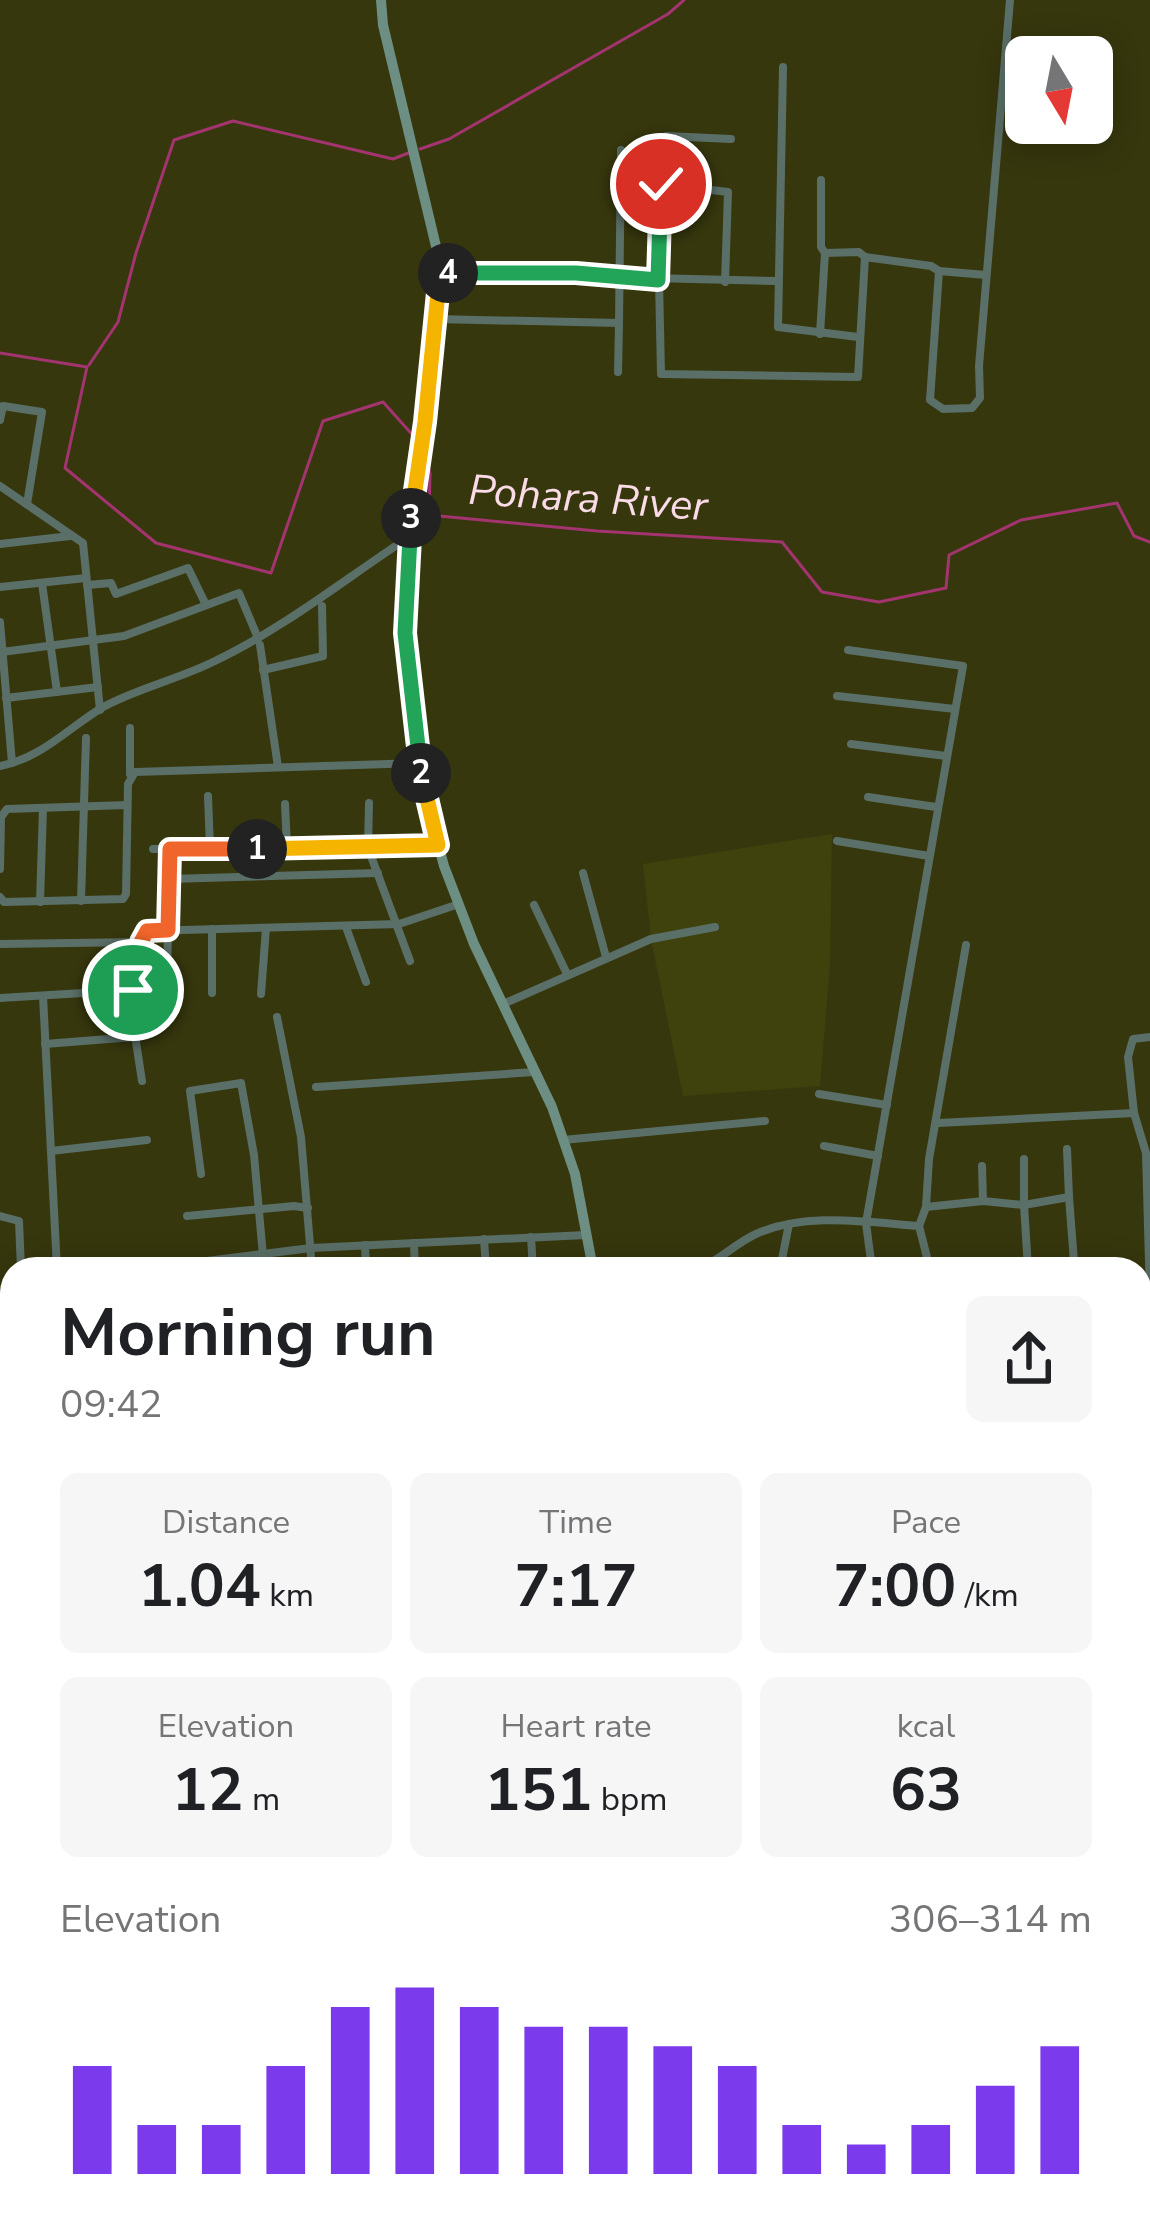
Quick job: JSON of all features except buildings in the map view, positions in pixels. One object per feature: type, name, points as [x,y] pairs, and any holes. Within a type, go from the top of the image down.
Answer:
[{"type":"street","points":[[381,0],[383,25],[428,199],[440,273],[411,521],[405,633],[419,763],[438,845],[459,904],[563,1140],[590,1257]]},
{"type":"street","points":[[939,272],[930,400],[943,409],[972,409],[980,398],[1010,0]]},
{"type":"street","points":[[783,67],[778,327],[858,337]]},
{"type":"street","points":[[731,139],[666,136],[658,280],[661,374],[858,377],[865,257]]},
{"type":"street","points":[[618,372],[621,150]]},
{"type":"street","points":[[820,180],[825,253],[820,334]]},
{"type":"street","points":[[661,184],[728,192],[725,281]]},
{"type":"street","points":[[825,253],[859,252],[865,257],[932,266],[939,272],[986,275]]},
{"type":"street","points":[[440,273],[776,281]]},
{"type":"street","points":[[435,319],[619,322]]},
{"type":"street","points":[[0,420],[3,406],[42,412],[27,504]]},
{"type":"street","points":[[0,486],[83,544],[100,710]]},
{"type":"street","points":[[0,544],[71,536]]},
{"type":"street","points":[[0,766],[44,749],[100,710],[259,642],[410,536]]},
{"type":"street","points":[[0,587],[111,583],[116,593],[188,568],[206,605]]},
{"type":"street","points":[[42,583],[57,692]]},
{"type":"street","points":[[2,652],[124,636],[239,593],[259,642],[278,767]]},
{"type":"street","points":[[263,670],[322,656],[322,607]]},
{"type":"street","points":[[0,622],[12,764]]},
{"type":"street","points":[[848,650],[963,666],[866,1223],[870,1257]]},
{"type":"street","points":[[6,698],[98,687]]},
{"type":"street","points":[[837,696],[955,710]]},
{"type":"street","points":[[0,899],[119,900],[126,895],[130,728]]},
{"type":"street","points":[[81,901],[86,738]]},
{"type":"street","points":[[851,744],[946,756]]},
{"type":"street","points":[[130,774],[419,763]]},
{"type":"street","points":[[208,796],[210,849]]},
{"type":"street","points":[[868,797],[936,807]]},
{"type":"street","points":[[369,803],[368,848],[410,961]]},
{"type":"street","points":[[285,804],[287,848]]},
{"type":"street","points":[[0,869],[4,811],[127,805]]},
{"type":"street","points":[[40,902],[44,808]]},
{"type":"street","points":[[837,841],[929,856]]},
{"type":"street","points":[[153,849],[438,845]]},
{"type":"street","points":[[166,994],[170,849]]},
{"type":"street","points":[[584,873],[606,957]]},
{"type":"street","points":[[169,879],[377,874]]},
{"type":"street","points":[[0,998],[133,990],[142,985],[141,942],[147,931],[397,924],[459,904]]},
{"type":"street","points":[[534,905],[567,974]]},
{"type":"street","points":[[346,926],[366,982]]},
{"type":"street","points":[[503,1004],[651,939],[715,927]]},
{"type":"street","points":[[261,994],[266,928]]},
{"type":"street","points":[[212,929],[212,993]]},
{"type":"street","points":[[0,944],[141,942]]},
{"type":"street","points":[[927,1257],[919,1226],[926,1207],[929,1159],[966,945]]},
{"type":"street","points":[[133,990],[134,1037],[142,1081]]},
{"type":"street","points":[[43,996],[56,1257]]},
{"type":"street","points":[[278,1017],[301,1137],[311,1257]]},
{"type":"street","points":[[46,1043],[134,1037]]},
{"type":"street","points":[[1149,1257],[1146,1153],[1134,1113],[1130,1043],[1150,1037]]},
{"type":"street","points":[[316,1087],[536,1072]]},
{"type":"street","points":[[201,1174],[190,1091],[241,1083],[261,1256]]},
{"type":"street","points":[[819,1094],[887,1106]]},
{"type":"street","points":[[938,1123],[1134,1113]]},
{"type":"street","points":[[563,1140],[765,1121]]},
{"type":"street","points":[[51,1151],[147,1141]]},
{"type":"street","points":[[824,1146],[878,1156]]},
{"type":"street","points":[[1066,1150],[1074,1257]]},
{"type":"street","points":[[1024,1159],[1027,1257]]},
{"type":"street","points":[[982,1166],[983,1202]]},
{"type":"street","points":[[926,1207],[983,1202],[1024,1205],[1069,1197]]},
{"type":"street","points":[[187,1216],[308,1208]]},
{"type":"street","points":[[0,1216],[19,1222],[20,1257]]},
{"type":"street","points":[[723,1257],[752,1235],[789,1224],[919,1226]]},
{"type":"street","points":[[782,1257],[789,1224]]},
{"type":"street","points":[[251,1257],[310,1247],[586,1234]]},
{"type":"street","points":[[531,1237],[532,1257]]},
{"type":"street","points":[[484,1239],[485,1257]]},
{"type":"street","points":[[414,1243],[415,1257]]},
{"type":"street","points":[[365,1245],[366,1257]]},
{"type":"shaded area","points":[[832,834],[830,963],[820,1086],[683,1096],[651,939],[643,864]]},
{"type":"waterway","points":[[420,149],[449,139],[668,14],[684,0]]},
{"type":"waterway","points":[[89,365],[118,322],[174,140],[233,121],[393,159],[411,152]]},
{"type":"waterway","name":"Pohara River","points":[[0,353],[87,367],[65,468],[156,543],[271,573],[323,421],[383,402],[419,442]]},
{"type":"waterway","name":"Pohara River","points":[[424,456],[430,473],[429,515],[782,542],[822,592],[879,602],[946,588],[949,555],[1021,520],[1117,503],[1134,536],[1150,542]]},
{"type":"route","points":[[133,990],[142,985],[144,935],[168,930],[170,849],[438,845],[419,763],[405,633],[411,521],[440,273],[576,273],[658,280],[661,184]]}]
